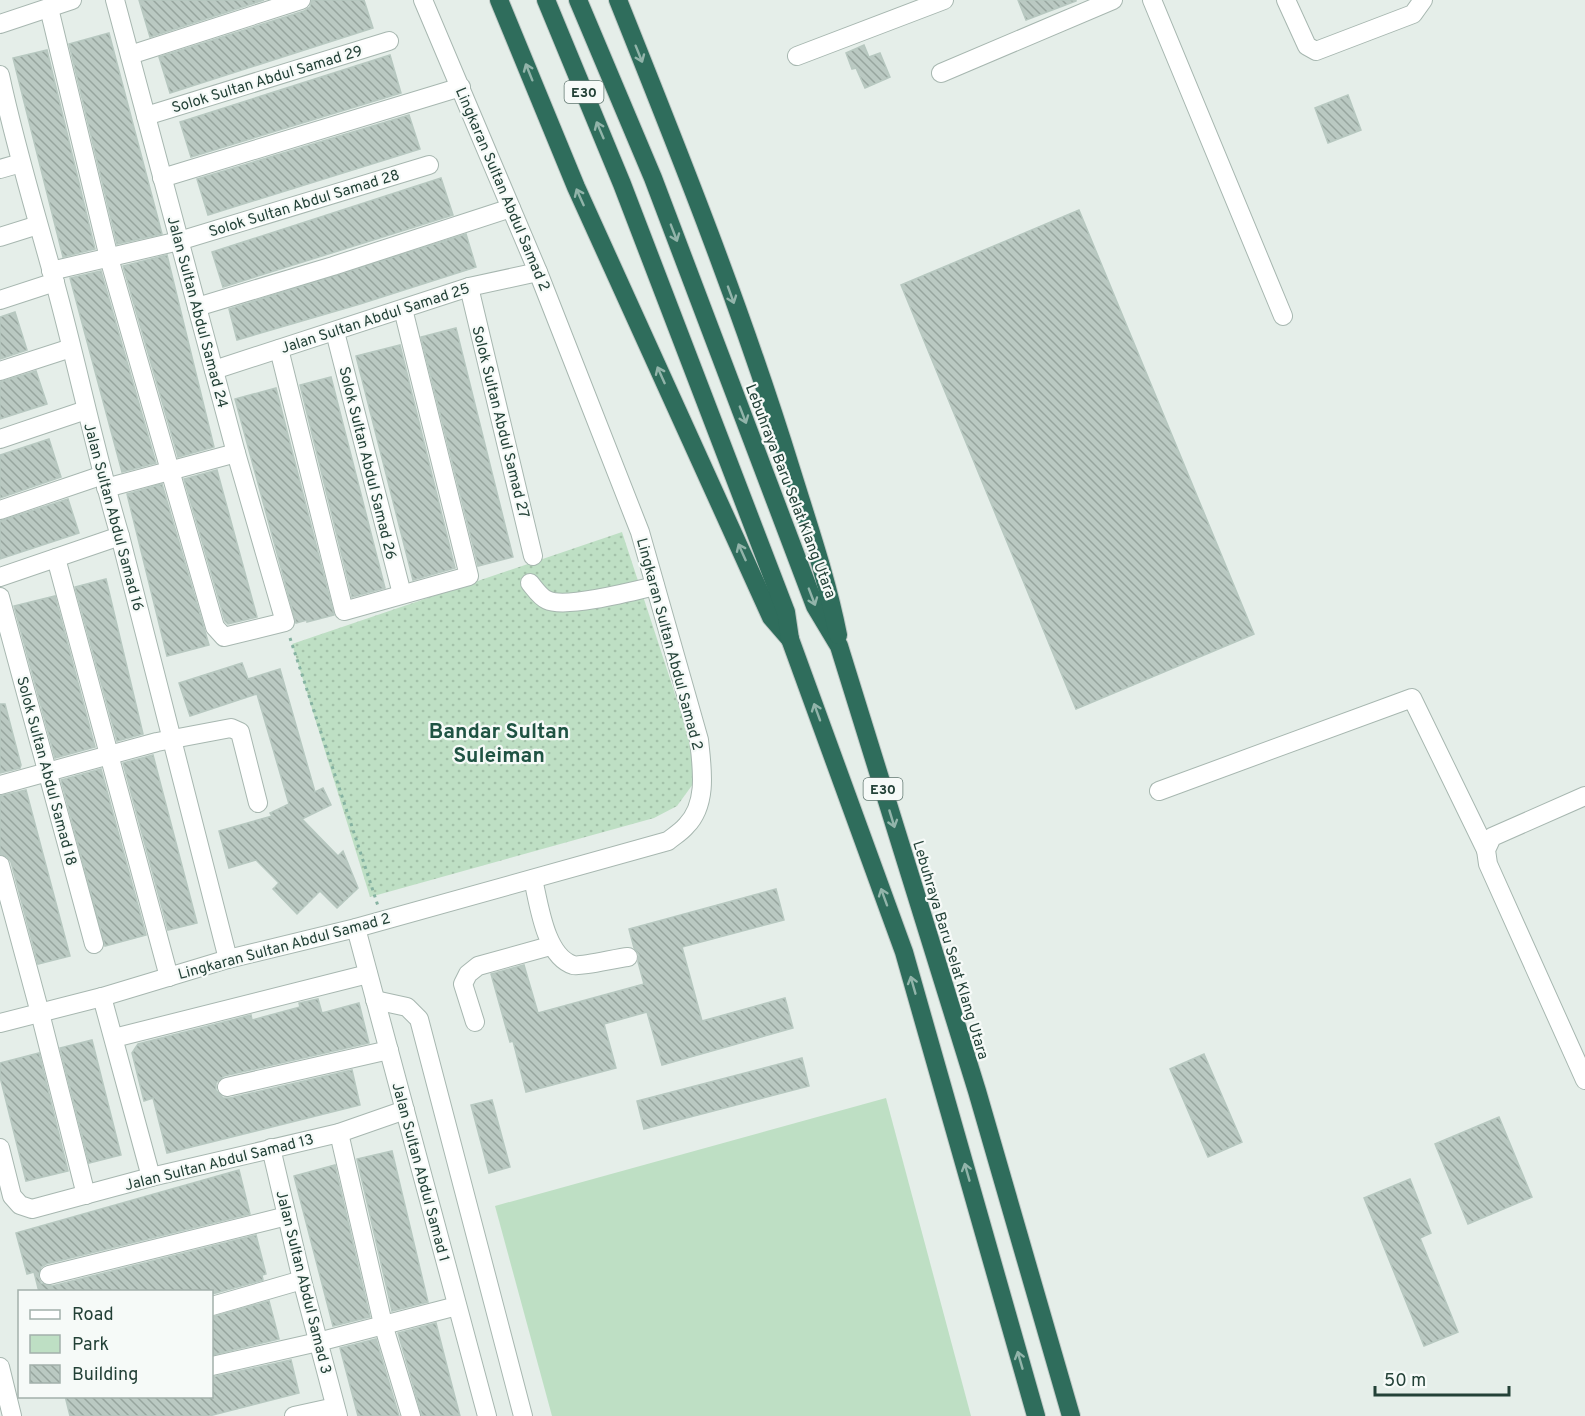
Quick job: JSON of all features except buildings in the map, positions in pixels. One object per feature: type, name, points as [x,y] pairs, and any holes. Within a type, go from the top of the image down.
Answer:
[{"type":"highway","points":[[499,0],[576,187],[771,617],[790,639]]},
{"type":"highway","name":"E30","points":[[546,0],[622,184],[786,612],[790,639],[904,952],[1036,1416]]},
{"type":"highway","name":"Lebuhraya Baru Selat Klang Utara","points":[[578,0],[653,178],[815,606],[839,646],[976,1091],[1071,1416]]},
{"type":"highway","points":[[618,0],[674,139],[767,390],[831,599],[839,646]]},
{"type":"street","points":[[0,24],[24,8],[49,8],[72,0]]},
{"type":"street","name":"Jalan Sultan Abdul Samad 24","points":[[115,0],[236,453],[285,622]]},
{"type":"street","points":[[130,55],[301,0]]},
{"type":"street","name":"Lingkaran Sultan Abdul Samad 2","points":[[0,1023],[102,997],[228,959],[356,928],[668,841],[688,825],[700,802],[703,773],[699,740],[640,532],[512,208],[423,0]]},
{"type":"street","points":[[797,56],[944,0]]},
{"type":"street","points":[[941,74],[1113,0]]},
{"type":"street","points":[[1152,0],[1283,316]]},
{"type":"street","points":[[1286,0],[1307,46],[1316,51],[1413,14],[1423,0]]},
{"type":"street","points":[[49,8],[109,258],[214,627],[224,637],[285,622]]},
{"type":"street","name":"Solok Sultan Abdul Samad 29","points":[[146,116],[389,41]]},
{"type":"street","name":"Jalan Sultan Abdul Samad 16","points":[[0,75],[2,99],[53,277],[228,959]]},
{"type":"street","points":[[162,178],[461,87]]},
{"type":"street","points":[[0,169],[21,163]]},
{"type":"street","name":"Solok Sultan Abdul Samad 28","points":[[0,300],[53,277],[109,258],[179,241],[429,165]]},
{"type":"street","points":[[197,307],[512,208]]},
{"type":"street","points":[[0,237],[38,225]]},
{"type":"street","name":"Jalan Sultan Abdul Samad 25","points":[[214,370],[469,287],[538,272]]},
{"type":"street","name":"Solok Sultan Abdul Samad 27","points":[[469,287],[533,556]]},
{"type":"street","points":[[279,349],[344,611],[469,576],[403,309]]},
{"type":"street","name":"Solok Sultan Abdul Samad 26","points":[[335,332],[402,594]]},
{"type":"street","points":[[0,371],[71,348]]},
{"type":"street","points":[[0,439],[86,410]]},
{"type":"street","points":[[0,510],[104,481],[169,471],[236,453]]},
{"type":"street","points":[[0,577],[120,536]]},
{"type":"street","points":[[56,558],[169,977]]},
{"type":"street","points":[[530,583],[547,600],[560,602],[620,595],[655,586]]},
{"type":"street","name":"Solok Sultan Abdul Samad 18","points":[[0,597],[94,944]]},
{"type":"street","points":[[1159,791],[1412,698],[1486,850],[1488,864],[1585,1080]]},
{"type":"street","points":[[0,785],[171,739],[231,728],[240,732],[258,804]]},
{"type":"street","points":[[1486,850],[1492,837],[1585,796]]},
{"type":"street","points":[[0,865],[86,1195]]},
{"type":"street","points":[[533,879],[550,946],[563,959],[574,966],[628,957]]},
{"type":"street","name":"Jalan Sultan Abdul Samad 1","points":[[356,928],[487,1416]]},
{"type":"street","points":[[475,1022],[463,984],[468,974],[478,966],[550,946]]},
{"type":"street","points":[[114,1038],[368,974]]},
{"type":"street","points":[[102,997],[151,1178]]},
{"type":"street","points":[[375,1000],[407,1007],[419,1019],[524,1416]]},
{"type":"street","points":[[227,1087],[389,1050]]},
{"type":"street","name":"Jalan Sultan Abdul Samad 13","points":[[0,1148],[12,1196],[20,1204],[32,1209],[339,1133],[405,1110]]},
{"type":"street","points":[[339,1133],[383,1324],[411,1416]]},
{"type":"street","name":"Jalan Sultan Abdul Samad 3","points":[[271,1148],[336,1412]]},
{"type":"street","points":[[49,1275],[287,1216]]},
{"type":"street","points":[[213,1306],[302,1280]]},
{"type":"street","points":[[213,1366],[318,1342],[457,1306]]},
{"type":"street","points":[[0,1367],[12,1416]]},
{"type":"street","points":[[294,1416],[336,1412]]},
{"type":"path","points":[[285,622],[382,920]]},
{"type":"green space","points":[[622,532],[694,752],[693,784],[677,806],[654,818],[370,897],[292,644]]},
{"type":"green space","points":[[886,1098],[971,1416],[552,1416],[495,1206]]},
{"type":"district","name":"Bandar Sultan Suleiman","points":[[499,743]]}]
